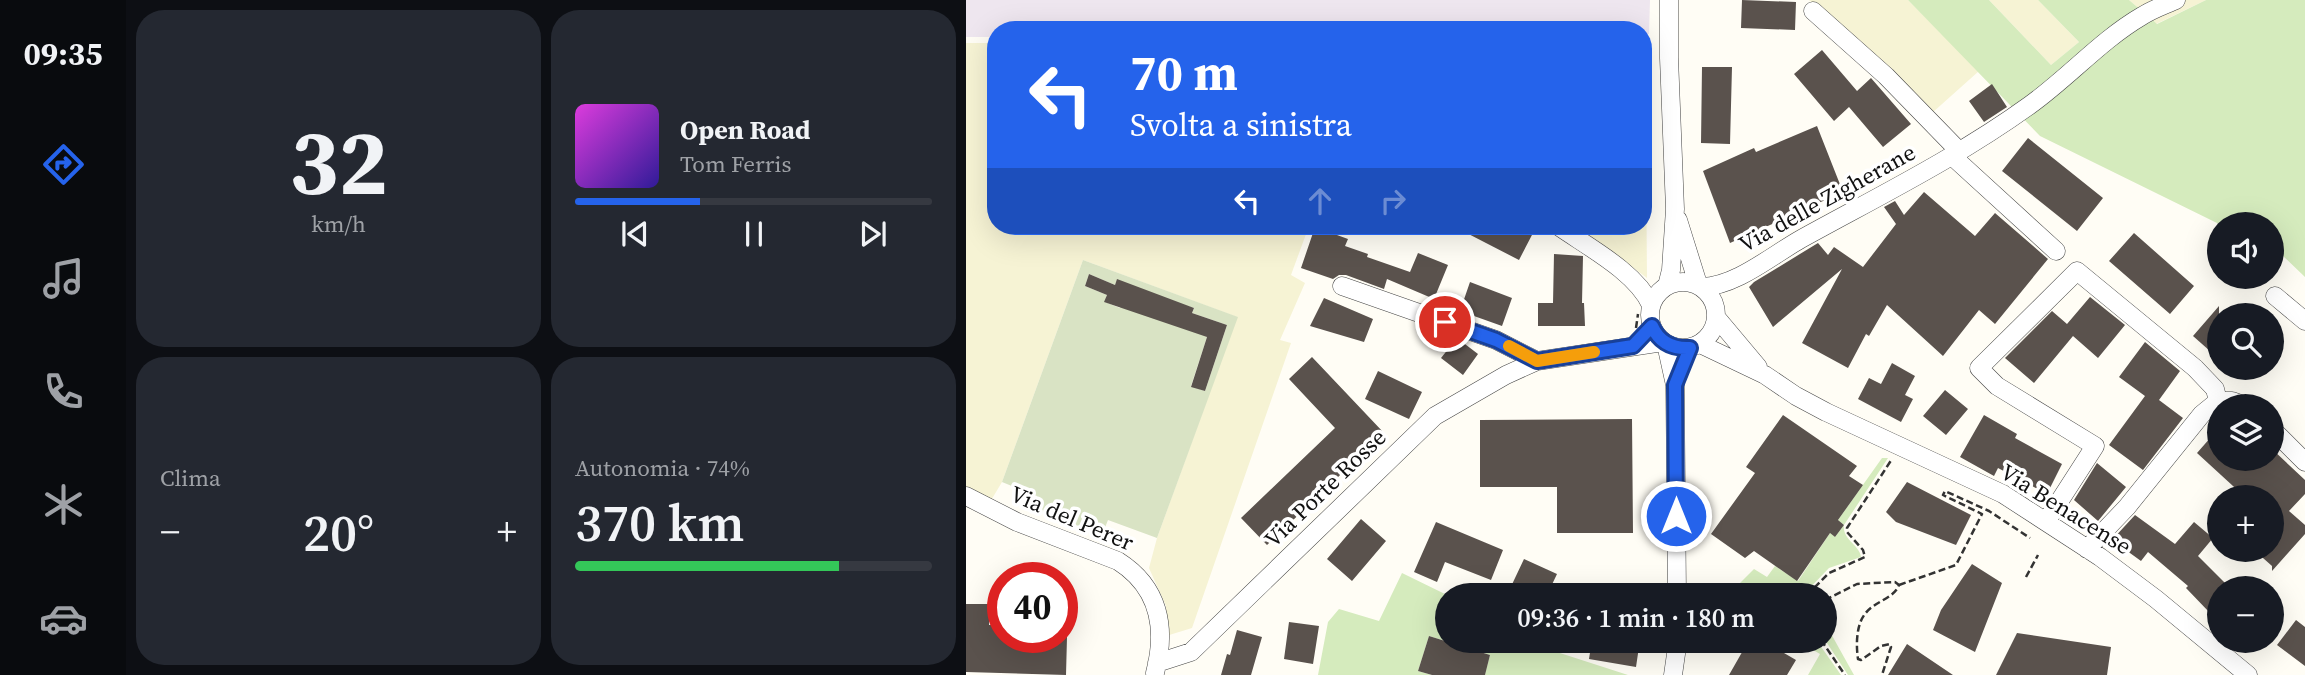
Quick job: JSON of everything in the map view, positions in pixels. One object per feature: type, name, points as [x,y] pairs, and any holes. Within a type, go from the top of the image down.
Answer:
[{"type":"street","points":[[1645,309],[1665,287],[1671,270],[1675,209],[1669,0]]},
{"type":"street","name":"Via delle Zigherane","points":[[1700,286],[1727,284],[1769,257],[1895,190],[1956,154],[2032,104],[2142,16],[2176,0]]},
{"type":"street","name":"Via delle Zigherane","points":[[1813,11],[1886,76],[1956,154],[2056,251]]},
{"type":"street","points":[[1675,209],[1700,286],[1715,310],[1765,374]]},
{"type":"street","points":[[1571,235],[1634,280],[1646,293],[1645,309],[1652,326],[1665,343],[1675,385],[1677,583]]},
{"type":"street","points":[[2046,522],[2095,446],[1997,386],[1979,368],[2077,271],[2195,368],[2215,389],[2216,394]]},
{"type":"street","points":[[1634,280],[1665,287],[1679,282],[1700,286]]},
{"type":"street","name":"Via delle Zigherane","points":[[1715,310],[1727,284]]},
{"type":"street","points":[[1342,286],[1496,340],[1537,361]]},
{"type":"street","points":[[2275,296],[2305,321]]},
{"type":"street","points":[[1675,385],[1695,346],[1712,332],[1715,310]]},
{"type":"street","points":[[1633,346],[1652,326]]},
{"type":"street","points":[[1665,343],[1678,348],[1695,346],[1765,374]]},
{"type":"street","name":"Via Porte Rosse","points":[[1156,669],[1191,652],[1435,416],[1506,374],[1537,361],[1665,343]]},
{"type":"street","name":"Via Benacense","points":[[1765,374],[1796,396],[1900,448],[2003,494],[2087,549],[2166,606],[2225,668],[2248,675]]},
{"type":"street","points":[[2087,549],[2127,506],[2207,410]]},
{"type":"street","points":[[2284,441],[2305,463]]},
{"type":"street","name":"Via del Perer","points":[[966,496],[1008,518],[1118,561],[1135,572],[1149,590],[1159,617],[1156,669]]},
{"type":"street","points":[[1673,675],[1677,653]]},
{"type":"street","points":[[1680,653],[1685,675]]},
{"type":"path","points":[[1633,346],[1632,334],[1645,309]]},
{"type":"path","points":[[1819,583],[1829,573],[1865,557],[1863,550],[1847,532],[1847,528],[1900,448]]},
{"type":"path","points":[[1837,593],[1864,582],[1899,584],[1956,565],[1982,514],[1943,495],[1945,491],[1989,512],[2030,538]]},
{"type":"path","points":[[2026,577],[2038,555]]},
{"type":"path","points":[[1882,675],[1890,645],[1881,646],[1861,660],[1858,659],[1858,635],[1866,612],[1897,590],[1899,584]]},
{"type":"path","points":[[1830,653],[1844,675]]},
{"type":"shaded area","points":[[966,0],[1650,0],[1649,21],[987,21],[987,37],[966,37]]},
{"type":"shaded area","points":[[1809,0],[1908,0],[1979,71],[1932,113]]},
{"type":"shaded area","points":[[1989,0],[2038,0],[2079,42],[2051,65]]},
{"type":"shaded area","points":[[2129,0],[2206,0],[2156,24]]},
{"type":"shaded area","points":[[966,43],[987,43],[987,235],[1306,235],[1291,275],[1305,283],[1280,340],[1291,343],[1192,628],[1166,636],[1166,606],[1149,568],[1157,538],[1237,317],[1083,260],[1002,482],[990,502],[966,489]]},
{"type":"shaded area","points":[[1589,235],[1647,235],[1647,278]]},
{"type":"green space","points":[[1908,0],[1989,0],[2051,65],[2079,42],[2038,0],[2129,0],[2157,24],[2206,0],[2305,0],[2305,277],[2284,257],[2284,212],[2207,212],[2207,218],[2040,136]]},
{"type":"green space","points":[[1083,260],[1238,317],[1157,538],[1108,520],[1102,535],[1033,509],[1037,496],[1002,482]],"holes":[[[1089,274],[1115,285],[1117,280],[1125,294],[1120,308],[1105,302],[1107,295],[1085,286]],[[1177,303],[1194,308],[1192,313],[1227,325],[1205,391],[1191,386],[1207,337]]]},
{"type":"green space","points":[[1882,458],[1888,458],[1844,525],[1838,520]]},
{"type":"green space","points":[[1844,525],[1848,539],[1858,549],[1861,557],[1829,568],[1815,583],[1740,583],[1754,569],[1767,577],[1775,566],[1798,581],[1830,533],[1835,537]]},
{"type":"green space","points":[[1402,573],[1435,589],[1435,638],[1429,636],[1418,671],[1432,675],[1318,675],[1328,622],[1339,609],[1379,621]]},
{"type":"green space","points":[[1837,645],[1854,675],[1848,675],[1834,653],[1837,653]]},
{"type":"green space","points":[[1484,653],[1560,653],[1628,675],[1485,675],[1490,655]]},
{"type":"green space","points":[[1825,653],[1841,675],[1808,675],[1820,654]]},
{"type":"building","points":[[1742,0],[1796,2],[1795,30],[1741,28]]},
{"type":"building","points":[[1822,50],[1857,91],[1871,78],[1911,124],[1883,147],[1849,107],[1834,121],[1794,74]]},
{"type":"building","points":[[1702,67],[1732,67],[1730,144],[1701,143]]},
{"type":"building","points":[[1992,84],[2007,107],[1984,122],[1969,101]]},
{"type":"building","points":[[1817,126],[1843,192],[1730,243],[1703,171],[1754,148],[1756,152]]},
{"type":"building","points":[[2028,138],[2103,198],[2077,231],[2002,171]]},
{"type":"building","points":[[1924,192],[1975,236],[1995,213],[2048,259],[1995,324],[1979,310],[1943,356],[1887,305],[1869,336],[1866,334],[1848,368],[1802,343],[1842,269],[1773,327],[1749,287],[1754,282],[1818,243],[1828,255],[1834,247],[1863,267],[1896,224],[1884,207],[1895,201],[1904,215]]},
{"type":"building","points":[[2134,233],[2194,286],[2170,314],[2109,261]]},
{"type":"building","points":[[1312,235],[1337,235],[1348,239],[1345,246],[1410,272],[1418,253],[1448,265],[1434,299],[1387,279],[1384,289],[1346,275],[1333,279],[1301,268]]},
{"type":"building","points":[[1470,235],[1532,235],[1519,260]]},
{"type":"building","points":[[1554,254],[1583,256],[1582,303],[1585,326],[1538,326],[1538,303],[1553,303]]},
{"type":"building","points":[[1089,274],[1115,285],[1117,279],[1194,308],[1192,313],[1227,325],[1205,391],[1191,387],[1207,337],[1104,302],[1107,295],[1085,286]]},
{"type":"building","points":[[1470,282],[1512,298],[1502,326],[1460,311]]},
{"type":"building","points":[[2090,297],[2125,325],[2098,358],[2073,336],[2034,383],[2005,358],[2052,311],[2067,324]]},
{"type":"building","points":[[1324,298],[1373,319],[1364,342],[1310,326]]},
{"type":"building","points":[[2207,320],[2207,348],[2193,336]]},
{"type":"building","points":[[1457,338],[1478,354],[1463,375],[1441,358]]},
{"type":"building","points":[[2145,342],[2180,371],[2159,400],[2183,418],[2143,470],[2109,445],[2145,396],[2119,377]]},
{"type":"building","points":[[1312,357],[1384,433],[1267,545],[1241,518],[1335,428],[1289,379]]},
{"type":"building","points":[[1892,363],[1915,376],[1905,395],[1913,399],[1901,422],[1858,399],[1869,378],[1881,384]]},
{"type":"building","points":[[1378,371],[1422,392],[1409,419],[1365,399]]},
{"type":"building","points":[[1945,390],[1968,409],[1946,435],[1923,416]]},
{"type":"building","points":[[1783,415],[1857,466],[1849,476],[1863,485],[1838,520],[1844,525],[1835,537],[1830,533],[1797,581],[1754,551],[1745,558],[1711,534],[1755,473],[1746,467]]},
{"type":"building","points":[[1984,415],[2017,434],[2015,438],[2062,464],[2047,494],[1998,468],[1994,476],[1960,457]]},
{"type":"building","points":[[1632,419],[1633,533],[1557,533],[1557,487],[1480,487],[1480,420]]},
{"type":"building","points":[[2207,442],[2207,462],[2197,453]]},
{"type":"building","points":[[2284,460],[2305,480],[2305,494],[2289,511],[2305,525],[2305,534],[2284,558],[2284,485],[2232,485],[2217,471],[2284,471]]},
{"type":"building","points":[[2097,463],[2126,487],[2098,521],[2074,500]]},
{"type":"building","points":[[1907,482],[1971,515],[1956,545],[1896,522],[1886,512]]},
{"type":"building","points":[[2135,515],[2175,544],[2194,522],[2207,533],[2207,545],[2198,556],[2218,576],[2207,576],[2207,610],[2186,588],[2188,586],[2148,552],[2141,561],[2112,540]]},
{"type":"building","points":[[1361,519],[1386,541],[1352,581],[1327,559]]},
{"type":"building","points":[[1436,522],[1503,550],[1491,580],[1445,562],[1437,582],[1414,572]]},
{"type":"building","points":[[1524,559],[1557,574],[1553,583],[1513,583]]},
{"type":"building","points":[[2268,562],[2280,562],[2272,571],[2272,566]]},
{"type":"building","points":[[1972,564],[2002,583],[1975,652],[1933,630],[1941,610]]},
{"type":"building","points":[[966,604],[987,604],[987,653],[1067,653],[1066,675],[966,672]]},
{"type":"building","points":[[2296,620],[2305,627],[2305,666],[2284,650],[2284,636]]},
{"type":"building","points":[[1289,622],[1319,626],[1313,664],[1284,659]]},
{"type":"building","points":[[1237,630],[1262,637],[1251,675],[1221,675],[1227,654],[1230,655]]},
{"type":"building","points":[[2017,633],[2111,647],[2107,675],[1996,675]]},
{"type":"building","points":[[1429,636],[1435,638],[1435,653],[1490,655],[1485,675],[1432,675],[1418,671]]},
{"type":"building","points":[[1907,644],[1953,675],[1888,675]]},
{"type":"building","points":[[1590,653],[1638,653],[1636,667],[1589,659]]},
{"type":"building","points":[[1742,653],[1784,653],[1796,660],[1787,675],[1729,675]]},
{"type":"slow traffic","points":[[1509,346],[1537,361],[1594,352]]},
{"type":"route","points":[[1445,322],[1496,340],[1537,361],[1633,346],[1652,326],[1654,332],[1666,344],[1690,348],[1675,385],[1676,516]]}]
